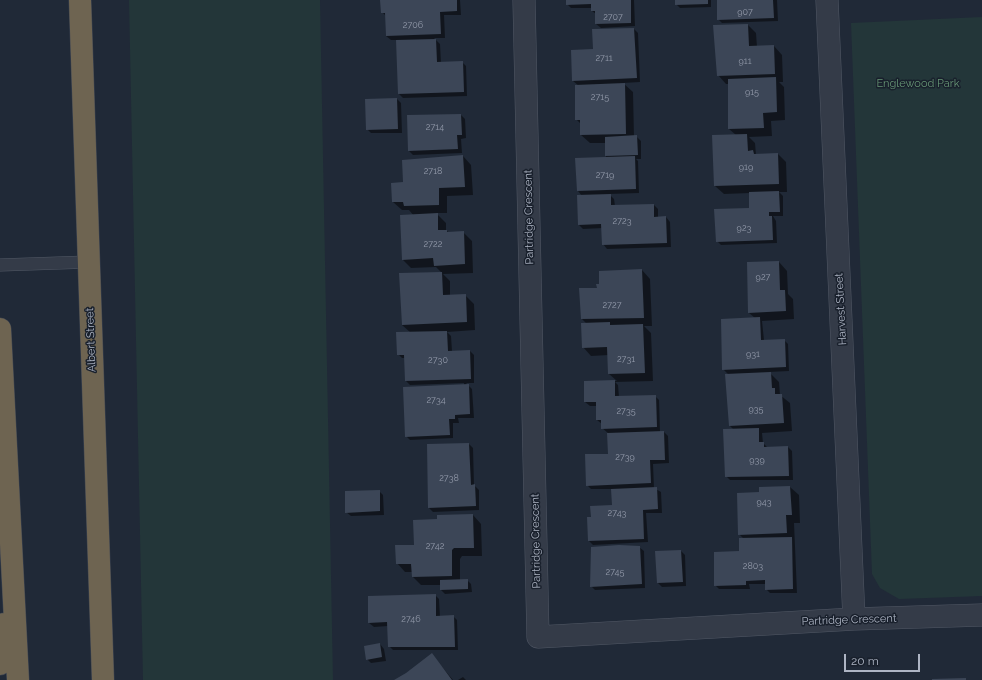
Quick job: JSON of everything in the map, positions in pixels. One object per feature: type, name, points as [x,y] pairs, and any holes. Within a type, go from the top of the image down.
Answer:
[{"type":"highway","name":"Albert Street","points":[[80,0],[103,680]]},
{"type":"highway","points":[[0,329],[18,680]]},
{"type":"highway","points":[[0,664],[11,549]]},
{"type":"street","name":"Partridge Crescent","points":[[524,0],[538,637],[854,619],[982,616]]},
{"type":"street","name":"Harvest Street","points":[[827,0],[854,619]]},
{"type":"lane","points":[[0,265],[88,262]]},
{"type":"green space","points":[[129,0],[320,0],[333,680],[143,680]]},
{"type":"green space","name":"Englewood Park","points":[[982,17],[982,596],[899,599],[880,588],[872,574],[851,23]]},
{"type":"building","points":[[380,0],[457,0],[457,11],[440,12],[441,34],[386,36],[385,13],[381,13]]},
{"type":"building","points":[[566,0],[631,0],[631,23],[595,24],[595,11],[591,11],[591,4],[566,5]]},
{"type":"building","points":[[675,0],[708,0],[708,4],[675,5]]},
{"type":"building","points":[[717,0],[773,0],[774,18],[717,20]]},
{"type":"building","points":[[748,24],[749,46],[774,45],[775,74],[717,76],[713,25]]},
{"type":"building","points":[[634,28],[637,78],[572,81],[571,50],[593,49],[592,29]]},
{"type":"building","points":[[436,39],[437,62],[463,61],[464,92],[398,94],[396,40]]},
{"type":"building","points":[[776,77],[777,112],[763,113],[764,128],[728,129],[728,79]]},
{"type":"building","points":[[625,83],[626,134],[580,135],[580,120],[575,120],[575,85]]},
{"type":"building","points":[[397,98],[398,129],[366,130],[365,99]]},
{"type":"building","points":[[461,114],[462,135],[457,135],[458,149],[408,151],[407,115]]},
{"type":"building","points":[[747,134],[748,151],[753,150],[754,154],[778,153],[779,184],[714,186],[712,135]]},
{"type":"building","points":[[637,135],[638,155],[605,156],[605,137]]},
{"type":"building","points":[[463,155],[465,187],[439,188],[439,205],[404,206],[403,202],[392,202],[391,183],[403,182],[402,160]]},
{"type":"building","points":[[635,156],[636,189],[577,191],[575,158]]},
{"type":"building","points":[[779,191],[780,212],[769,212],[769,216],[772,216],[773,240],[716,242],[714,209],[749,208],[749,192]]},
{"type":"building","points":[[611,194],[611,205],[654,204],[654,217],[666,216],[667,243],[602,245],[601,224],[578,225],[577,195]]},
{"type":"building","points":[[438,213],[438,230],[447,230],[447,232],[464,231],[465,264],[434,266],[433,258],[402,260],[400,215]]},
{"type":"building","points":[[779,261],[780,290],[785,290],[786,311],[748,313],[747,262]]},
{"type":"building","points":[[642,269],[644,318],[581,319],[579,288],[597,288],[596,284],[599,284],[599,271]]},
{"type":"building","points":[[442,272],[443,295],[466,294],[467,322],[402,325],[399,273]]},
{"type":"building","points":[[760,317],[761,340],[785,339],[786,367],[722,370],[721,319]]},
{"type":"building","points":[[610,322],[610,325],[643,324],[645,373],[608,374],[607,347],[582,348],[581,323]]},
{"type":"building","points":[[447,331],[448,351],[470,350],[471,379],[405,381],[404,355],[397,355],[396,332]]},
{"type":"building","points":[[771,372],[772,388],[775,388],[775,394],[782,394],[784,423],[729,426],[725,374]]},
{"type":"building","points":[[615,380],[615,396],[656,395],[657,427],[601,429],[601,420],[596,420],[596,402],[584,402],[584,381]]},
{"type":"building","points":[[469,384],[470,414],[455,415],[455,419],[449,419],[450,435],[405,437],[403,387]]},
{"type":"building","points":[[759,428],[759,442],[764,442],[764,447],[788,446],[789,476],[725,477],[723,429]]},
{"type":"building","points":[[664,431],[665,460],[650,460],[651,483],[586,486],[585,454],[608,454],[607,433]]},
{"type":"building","points":[[469,443],[471,485],[475,484],[476,506],[428,508],[427,444]]},
{"type":"building","points":[[790,486],[792,515],[786,515],[787,533],[738,535],[737,493],[759,492],[759,487]]},
{"type":"building","points":[[657,487],[658,509],[643,510],[644,539],[588,541],[587,517],[591,517],[590,506],[612,505],[611,489]]},
{"type":"building","points":[[380,490],[380,511],[345,513],[345,491]]},
{"type":"building","points":[[473,514],[474,548],[454,548],[452,550],[452,576],[412,577],[411,564],[396,564],[395,545],[414,545],[413,520],[437,519],[437,515]]},
{"type":"building","points":[[792,537],[793,589],[765,590],[765,580],[746,581],[746,585],[714,586],[714,552],[739,551],[739,538]]},
{"type":"building","points":[[619,545],[640,546],[642,584],[590,587],[591,547]]},
{"type":"building","points":[[681,550],[683,582],[657,583],[655,551]]},
{"type":"building","points":[[468,579],[468,589],[440,590],[440,580]]},
{"type":"building","points":[[436,594],[436,616],[454,615],[455,647],[388,647],[387,622],[368,623],[368,596]]},
{"type":"building","points":[[380,643],[382,657],[366,660],[364,646]]},
{"type":"building","points":[[432,653],[452,680],[394,680],[406,673]]},
{"type":"building","points":[[966,678],[966,680],[932,680],[932,679]]}]
